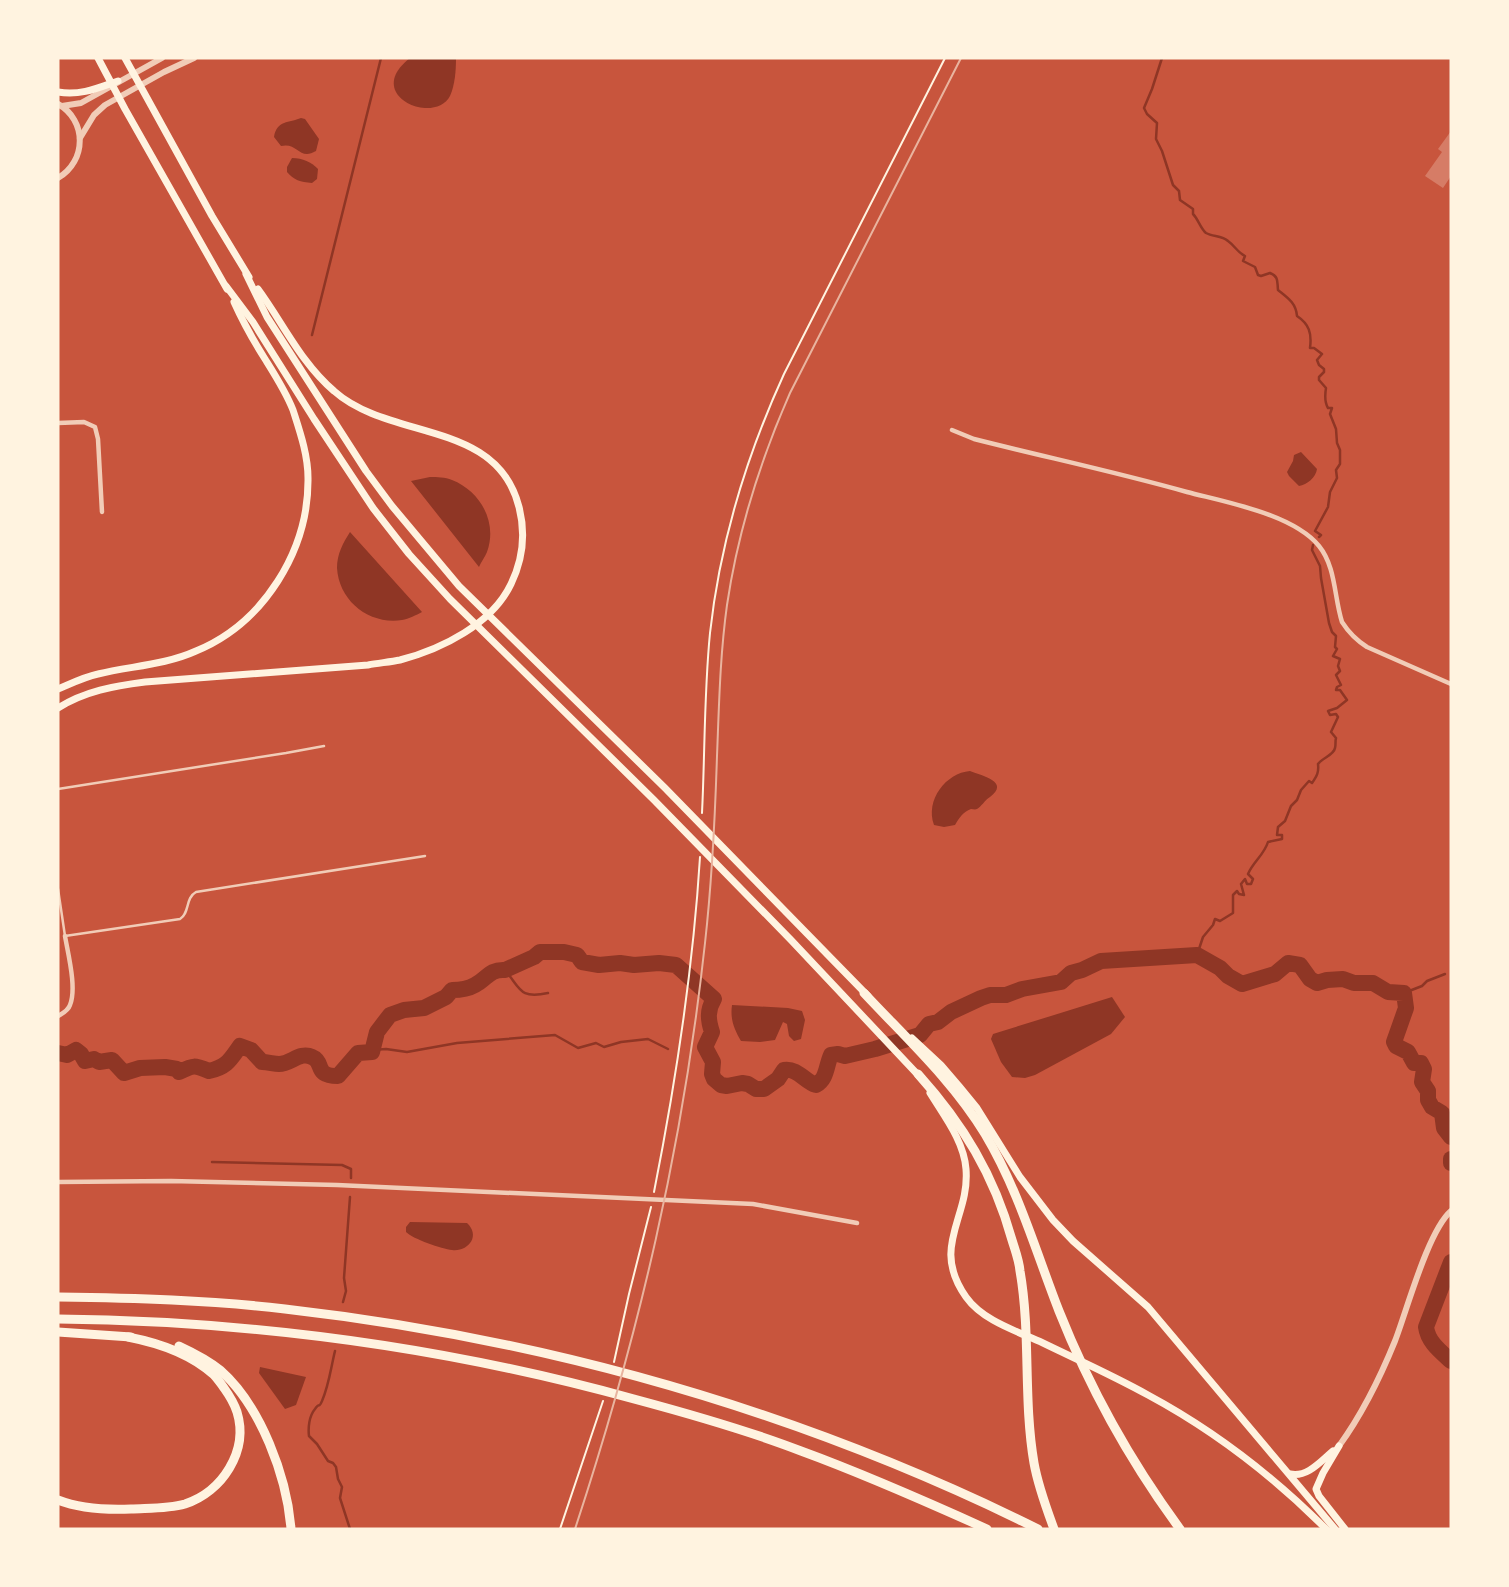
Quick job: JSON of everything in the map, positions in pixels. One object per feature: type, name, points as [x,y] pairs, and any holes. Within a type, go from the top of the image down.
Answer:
[{"type":"highway","points":[[864,993],[937,1065],[971,1112],[998,1157],[1087,1376],[1138,1469],[1180,1529]]},
{"type":"highway","points":[[917,1074],[951,1114],[976,1151],[1005,1214],[1020,1270],[1034,1462],[1040,1490],[1054,1529]]},
{"type":"highway","points":[[58,1297],[200,1302],[296,1310],[446,1332],[586,1362],[806,1429],[929,1479],[1038,1529]]},
{"type":"highway","points":[[58,1319],[196,1323],[281,1331],[442,1354],[517,1369],[669,1408],[799,1450],[986,1529]]},
{"type":"highway","points":[[58,1332],[150,1338],[198,1354],[221,1371],[242,1395],[258,1420],[271,1449],[286,1494],[290,1529]]},
{"type":"highway","points":[[58,1500],[84,1507],[117,1509],[183,1505],[205,1496],[222,1480],[232,1465],[238,1447],[240,1427],[237,1412],[216,1377],[196,1361],[171,1348],[128,1337]]},
{"type":"main road","points":[[58,690],[95,674],[172,660],[198,651],[225,636],[253,614],[276,586],[295,548],[306,511],[308,477],[304,445],[291,407],[98,58]]},
{"type":"main road","points":[[126,60],[246,274],[267,317],[358,459],[392,506],[459,586],[685,808],[864,993]]},
{"type":"main road","points":[[58,92],[84,92],[118,81]]},
{"type":"main road","points":[[58,708],[108,687],[400,660],[445,643],[478,623],[507,592],[517,572],[524,548],[523,520],[516,494],[501,471],[482,453],[460,441],[376,416],[347,402],[334,392],[302,356],[275,312],[246,274]]},
{"type":"main road","points":[[226,286],[253,322],[373,508],[409,554],[450,599],[654,800],[917,1074],[956,1135],[965,1159],[966,1184],[952,1240],[951,1255],[958,1284],[968,1300],[989,1317],[1127,1384],[1205,1428],[1265,1472],[1326,1529]]},
{"type":"main road","points":[[937,1065],[977,1108],[1020,1177],[1053,1220],[1148,1307],[1335,1529]]},
{"type":"main road","points":[[1286,1471],[1295,1475],[1305,1473],[1339,1447]]},
{"type":"main road","points":[[1339,1447],[1316,1489],[1345,1529]]},
{"type":"street","points":[[60,105],[81,103],[162,58]]},
{"type":"street","points":[[80,138],[94,115],[105,105],[194,58]]},
{"type":"street","points":[[58,178],[69,170],[80,149],[80,138],[73,116],[60,105]]},
{"type":"street","points":[[58,423],[84,422],[95,427],[99,439],[102,512]]},
{"type":"street","points":[[952,429],[974,439],[1132,477],[1249,509],[1296,528],[1312,538],[1327,559],[1342,622],[1347,631],[1367,647],[1451,684]]},
{"type":"street","points":[[58,1016],[66,1012],[73,991],[65,936]]},
{"type":"street","points":[[58,1182],[171,1181],[337,1185],[740,1203],[857,1223]]},
{"type":"street","points":[[1339,1447],[1356,1423],[1378,1381],[1430,1245],[1439,1226],[1451,1211]]},
{"type":"lane","points":[[58,789],[324,746]]},
{"type":"lane","points":[[58,889],[65,936],[180,919],[184,917],[189,898],[196,892],[425,856]]},
{"type":"path","points":[[702,821],[708,659],[713,612],[724,544],[744,473],[784,374],[945,58]]},
{"type":"path","points":[[654,1191],[685,1006],[700,855]]},
{"type":"path","points":[[620,1343],[629,1294],[652,1203]]},
{"type":"path","points":[[560,1529],[595,1427]]},
{"type":"shaded area","points":[[410,58],[456,58],[452,92],[442,104],[430,108],[418,107],[397,94],[394,84],[397,71]]},
{"type":"shaded area","points":[[305,119],[319,139],[316,151],[306,154],[291,146],[281,146],[274,137],[281,125]]},
{"type":"shaded area","points":[[292,158],[310,162],[318,169],[317,179],[312,183],[292,177],[287,172],[287,167]]},
{"type":"shaded area","points":[[1301,452],[1317,469],[1311,480],[1299,486],[1287,472],[1294,455]]},
{"type":"shaded area","points":[[430,477],[447,478],[462,485],[484,509],[490,541],[479,567],[411,481]]},
{"type":"shaded area","points":[[350,532],[422,612],[405,619],[378,619],[358,608],[350,600],[343,591],[337,568],[341,549]]},
{"type":"shaded area","points":[[970,771],[996,783],[995,792],[979,808],[963,814],[955,825],[934,825],[932,806],[940,789],[953,777]]},
{"type":"shaded area","points":[[1112,997],[1125,1017],[1111,1034],[1025,1078],[1012,1077],[1001,1062],[991,1039],[993,1034]]},
{"type":"shaded area","points":[[732,1005],[802,1011],[805,1020],[801,1039],[794,1041],[789,1036],[787,1024],[783,1022],[775,1040],[741,1041],[733,1024]]},
{"type":"shaded area","points":[[410,1222],[467,1223],[473,1238],[467,1246],[458,1250],[442,1248],[421,1241],[406,1232]]},
{"type":"shaded area","points":[[260,1367],[306,1377],[296,1405],[285,1409],[259,1373]]},
{"type":"building","points":[[1451,131],[1451,176],[1443,188],[1425,176],[1442,152],[1438,149]]},
{"type":"waterway","points":[[312,335],[381,58]]},
{"type":"waterway","points":[[1162,58],[1144,108],[1157,123],[1156,139],[1173,185],[1179,191],[1180,200],[1193,209],[1193,214],[1206,233],[1230,243],[1245,256],[1243,261],[1255,267],[1258,275],[1270,273],[1275,276],[1278,290],[1291,301],[1297,316],[1309,329],[1310,348],[1322,354],[1317,360],[1324,369],[1319,380],[1326,388],[1327,406],[1332,408],[1330,414],[1336,429],[1340,464],[1336,470],[1337,478],[1330,492],[1328,507],[1315,531],[1321,535],[1319,537]]},
{"type":"waterway","points":[[1197,955],[1203,937],[1215,919],[1220,921],[1233,913],[1233,895],[1237,891],[1244,895],[1241,884],[1245,879],[1247,884],[1251,884],[1253,879],[1248,874],[1250,870],[1268,842],[1282,839],[1282,835],[1277,835],[1278,827],[1285,821],[1301,790],[1309,781],[1314,781],[1318,764],[1335,748],[1336,738],[1331,732],[1338,717],[1336,714],[1330,715],[1328,711],[1347,700],[1340,690],[1336,690],[1341,685],[1336,675],[1340,671],[1340,659],[1333,656],[1337,649],[1336,636],[1329,623],[1320,566],[1312,550],[1313,545]]},
{"type":"waterway","points":[[58,1053],[67,1055],[76,1050],[85,1061],[112,1060],[124,1073],[140,1068],[165,1067],[177,1069],[179,1072],[194,1067],[209,1071],[224,1065],[240,1046],[251,1050],[262,1062],[277,1064],[308,1056],[316,1059],[325,1074],[338,1076],[358,1053],[372,1052],[377,1032],[390,1015],[424,1008],[446,997],[452,990],[479,983],[492,973],[505,970],[540,952],[564,952],[577,955],[582,962],[599,965],[676,965],[714,999],[709,1015],[712,1032],[705,1047],[713,1062],[714,1079],[721,1085],[742,1083],[756,1089],[764,1089],[778,1079],[784,1070],[797,1073],[816,1085],[824,1076],[831,1055],[845,1056],[920,1035],[929,1024],[938,1022],[951,1012],[981,998],[1061,982],[1071,973],[1101,961],[1197,955],[1242,984],[1275,974],[1288,963],[1300,965],[1310,979],[1317,983],[1343,979],[1354,983],[1373,983],[1388,992],[1404,993],[1406,1008],[1394,1042],[1408,1052],[1414,1063],[1421,1063],[1424,1069],[1422,1082],[1428,1091],[1428,1100],[1432,1107],[1442,1113],[1444,1128],[1451,1137]]},
{"type":"waterway","points":[[505,970],[522,991],[531,995],[548,993]]},
{"type":"waterway","points":[[1404,993],[1445,974]]},
{"type":"waterway","points":[[373,1050],[407,1052],[457,1043],[555,1035],[578,1048],[596,1043],[604,1047],[648,1039],[668,1049]]},
{"type":"waterway","points":[[212,1162],[342,1165],[351,1169],[351,1178]]},
{"type":"waterway","points":[[343,1302],[346,1291],[344,1278],[350,1197]]},
{"type":"waterway","points":[[1451,1262],[1426,1327],[1432,1342],[1451,1361]]},
{"type":"waterway","points":[[335,1351],[326,1389],[320,1405],[311,1415],[309,1436],[336,1467],[342,1487],[340,1498],[350,1529]]},
{"type":"tram line","points":[[575,1529],[638,1312],[656,1239],[684,1093],[696,1019],[710,896],[725,624],[744,523],[769,444],[790,393],[961,58]]}]
